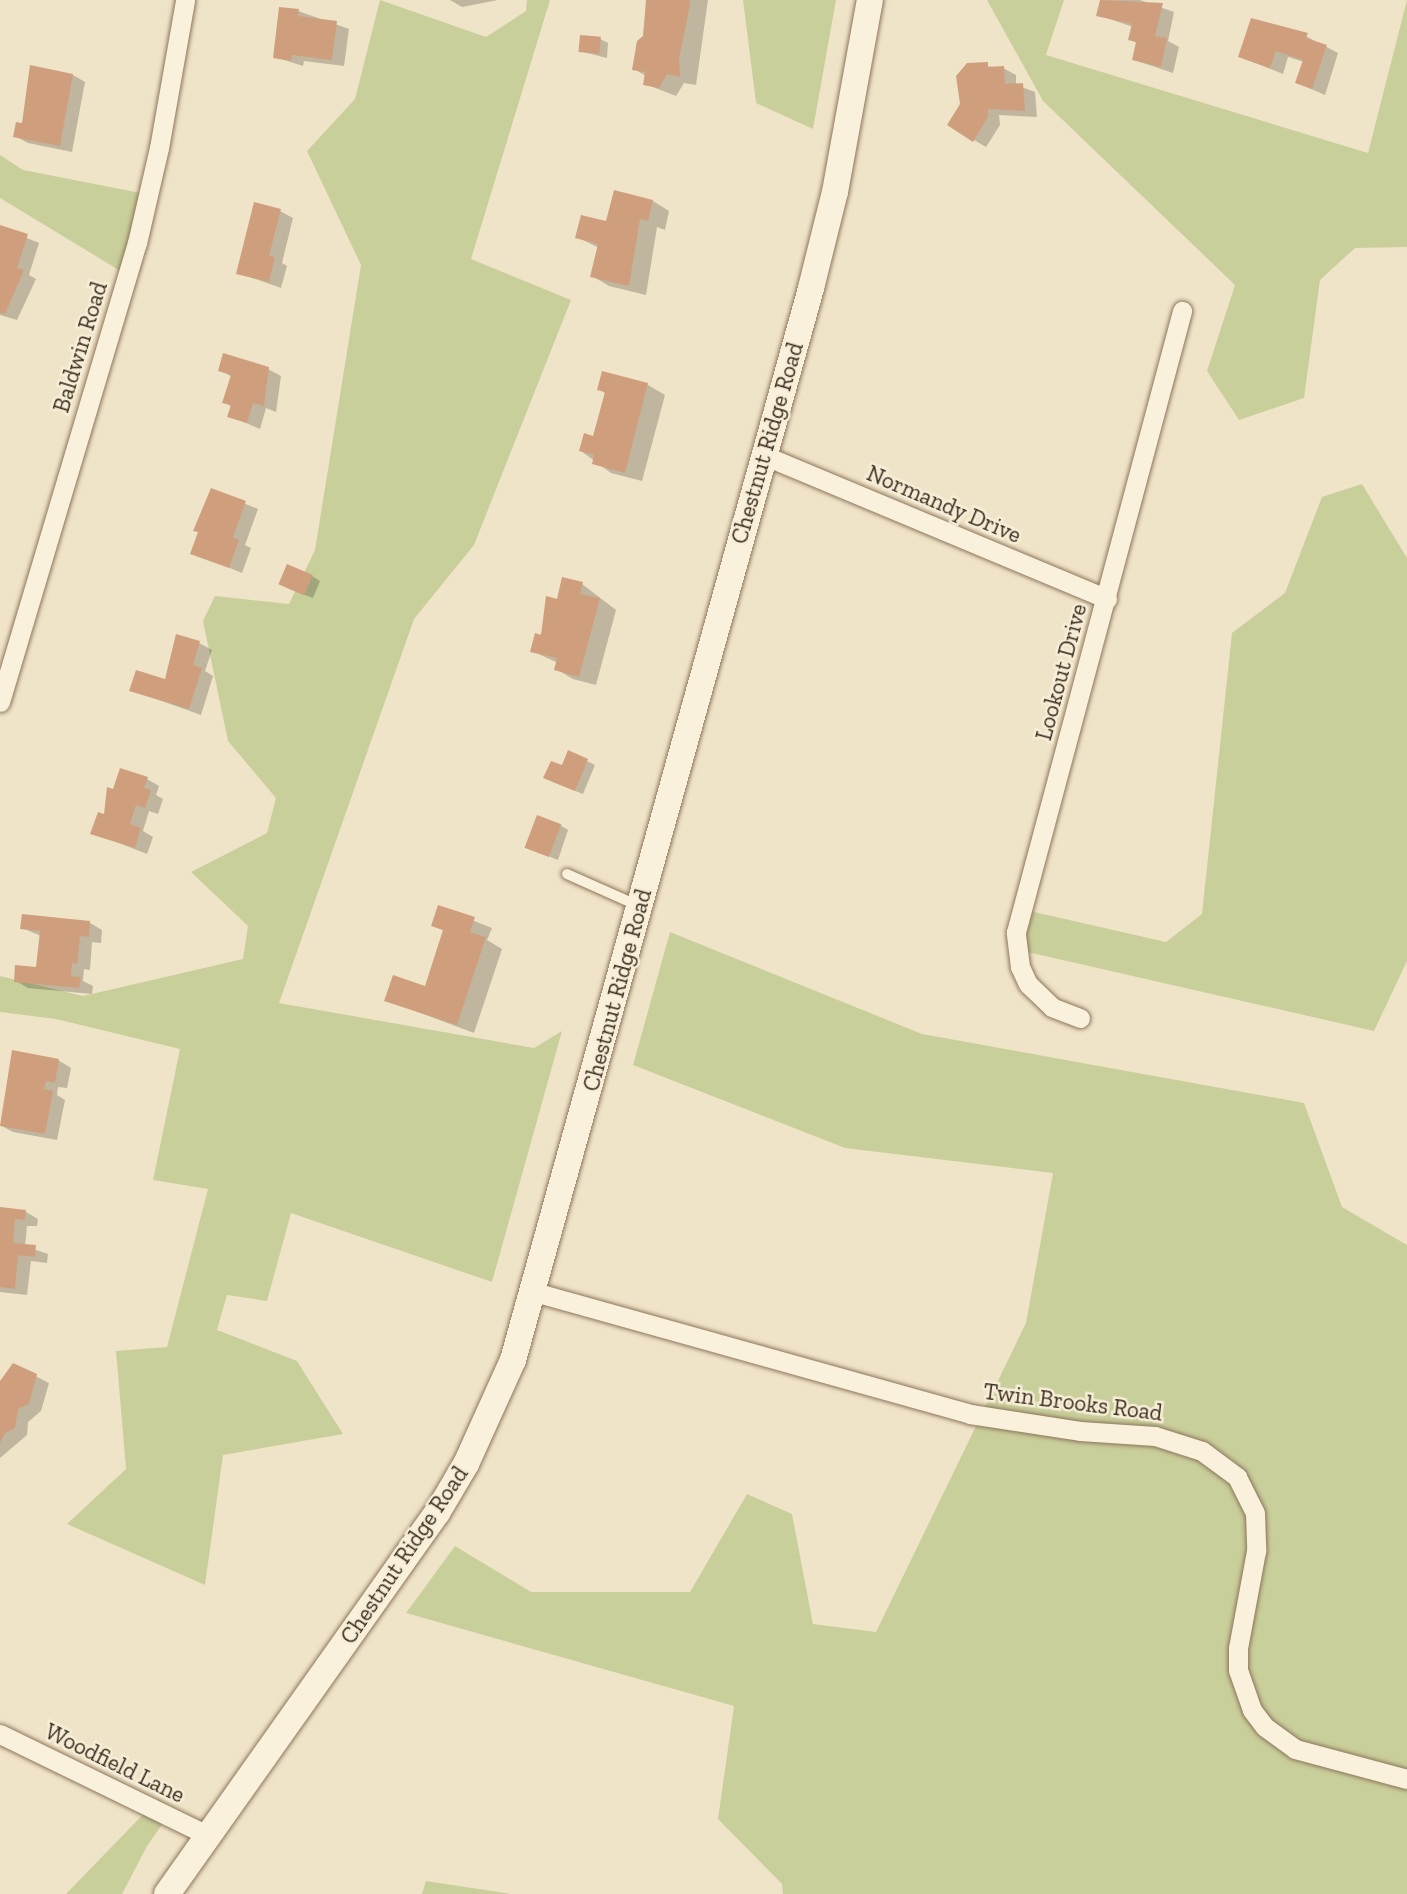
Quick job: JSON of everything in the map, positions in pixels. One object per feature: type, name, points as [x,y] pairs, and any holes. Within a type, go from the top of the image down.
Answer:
[{"type":"main road","name":"Chestnut Ridge Road","points":[[167,1894],[437,1513],[491,1412],[534,1292],[835,192],[867,2]]},
{"type":"street","name":"Baldwin Road","points":[[0,702],[137,243],[159,148],[185,0]]},
{"type":"street","name":"Lookout Drive","points":[[1080,1018],[1052,1007],[1028,984],[1020,967],[1016,932],[1182,311]]},
{"type":"street","name":"Normandy Drive","points":[[763,455],[1107,599]]},
{"type":"street","name":"Twin Brooks Road","points":[[534,1292],[970,1414],[1080,1431],[1155,1436],[1202,1451],[1237,1477],[1255,1513],[1256,1551],[1238,1648],[1243,1691],[1252,1710],[1265,1727],[1295,1749],[1407,1779]]},
{"type":"street","name":"Woodfield Lane","points":[[0,1734],[209,1836]]},
{"type":"lane","points":[[566,874],[640,906]]},
{"type":"green space","points":[[380,0],[486,37],[526,11],[527,0],[550,0],[471,259],[571,300],[474,545],[414,619],[279,1003],[534,1048],[562,1031],[492,1282],[291,1213],[267,1301],[227,1295],[217,1330],[297,1361],[343,1434],[223,1455],[205,1585],[67,1524],[126,1469],[116,1351],[167,1347],[208,1189],[153,1180],[180,1049],[56,1019],[0,1012],[0,976],[83,996],[243,959],[248,926],[191,872],[267,833],[276,798],[228,741],[203,621],[215,596],[289,604],[315,550],[361,265],[307,151],[355,99]]},
{"type":"green space","points":[[743,0],[836,0],[813,129],[756,103]]},
{"type":"green space","points":[[987,0],[1064,0],[1046,55],[1368,153],[1407,0],[1407,247],[1355,248],[1320,280],[1304,398],[1239,420],[1207,371],[1235,285],[1043,101]]},
{"type":"green space","points":[[0,155],[23,170],[151,195],[132,278],[0,198]]},
{"type":"green space","points":[[1362,484],[1407,558],[1407,961],[1374,1031],[1023,951],[1021,909],[1166,942],[1202,914],[1232,633],[1285,593],[1322,497]]},
{"type":"green space","points":[[670,932],[922,1034],[1304,1103],[1342,1207],[1407,1245],[1407,1894],[783,1894],[782,1884],[718,1819],[734,1706],[406,1613],[455,1546],[531,1592],[690,1592],[747,1494],[792,1514],[813,1624],[876,1632],[1026,1323],[1053,1173],[845,1148],[633,1065]]},
{"type":"green space","points":[[158,1799],[173,1809],[147,1846],[122,1894],[66,1894]]},
{"type":"green space","points":[[426,1881],[511,1894],[422,1894]]},
{"type":"building","points":[[646,0],[689,0],[690,5],[679,59],[680,77],[667,74],[659,88],[643,85],[645,72],[632,70],[637,41],[643,36]]},
{"type":"building","points":[[1100,0],[1163,3],[1155,36],[1167,38],[1161,67],[1132,60],[1136,42],[1128,40],[1132,24],[1096,16]]},
{"type":"building","points":[[279,7],[299,9],[298,16],[337,21],[332,60],[292,55],[291,61],[273,58]]},
{"type":"building","points":[[1251,18],[1308,33],[1306,38],[1327,45],[1312,89],[1295,83],[1303,60],[1276,51],[1270,68],[1238,57]]},
{"type":"building","points":[[580,35],[601,37],[599,54],[579,52]]},
{"type":"building","points":[[988,62],[988,67],[1004,66],[1005,84],[1023,83],[1025,111],[988,109],[988,117],[973,142],[947,125],[960,104],[956,76],[967,63]]},
{"type":"building","points":[[30,65],[73,74],[60,146],[13,137],[16,122],[22,123]]},
{"type":"building","points":[[614,190],[653,200],[648,221],[640,219],[629,286],[590,277],[598,244],[575,238],[581,215],[606,221]]},
{"type":"building","points":[[254,202],[281,209],[269,256],[275,257],[269,282],[236,274]]},
{"type":"building","points":[[0,225],[28,234],[17,268],[24,270],[5,314],[0,313]]},
{"type":"building","points":[[223,353],[269,367],[264,406],[253,403],[247,423],[227,417],[231,405],[222,403],[231,375],[218,371]]},
{"type":"building","points":[[602,371],[648,383],[625,473],[592,464],[594,455],[579,451],[584,433],[593,436],[605,392],[597,390]]},
{"type":"building","points":[[211,488],[246,501],[233,537],[239,540],[229,568],[190,554],[198,532],[193,531]]},
{"type":"building","points":[[287,564],[313,575],[304,595],[278,584]]},
{"type":"building","points":[[562,577],[583,582],[580,594],[600,598],[579,677],[554,670],[557,658],[530,652],[535,633],[541,635],[546,596],[557,599]]},
{"type":"building","points":[[176,634],[200,641],[193,665],[202,668],[189,709],[129,691],[136,670],[165,679]]},
{"type":"building","points":[[568,750],[588,759],[575,791],[543,778],[551,761],[562,765]]},
{"type":"building","points":[[120,768],[148,777],[144,788],[151,790],[145,808],[136,805],[130,824],[141,828],[135,848],[90,834],[98,812],[104,814],[107,787],[113,789]]},
{"type":"building","points":[[537,815],[561,824],[549,857],[524,848]]},
{"type":"building","points":[[438,905],[475,917],[470,932],[486,937],[457,1025],[384,1001],[393,975],[425,986],[443,930],[431,926]]},
{"type":"building","points":[[22,914],[90,921],[89,937],[80,936],[77,964],[72,963],[71,976],[81,977],[79,988],[14,982],[15,965],[36,967],[40,931],[20,929]]},
{"type":"building","points":[[12,1050],[59,1059],[55,1083],[46,1081],[44,1089],[53,1091],[45,1134],[0,1126]]},
{"type":"building","points":[[0,1207],[26,1210],[25,1220],[15,1219],[13,1243],[36,1245],[35,1257],[18,1255],[15,1289],[0,1287]]},
{"type":"building","points":[[13,1363],[37,1374],[29,1404],[18,1409],[15,1428],[5,1433],[0,1443],[0,1381]]}]
